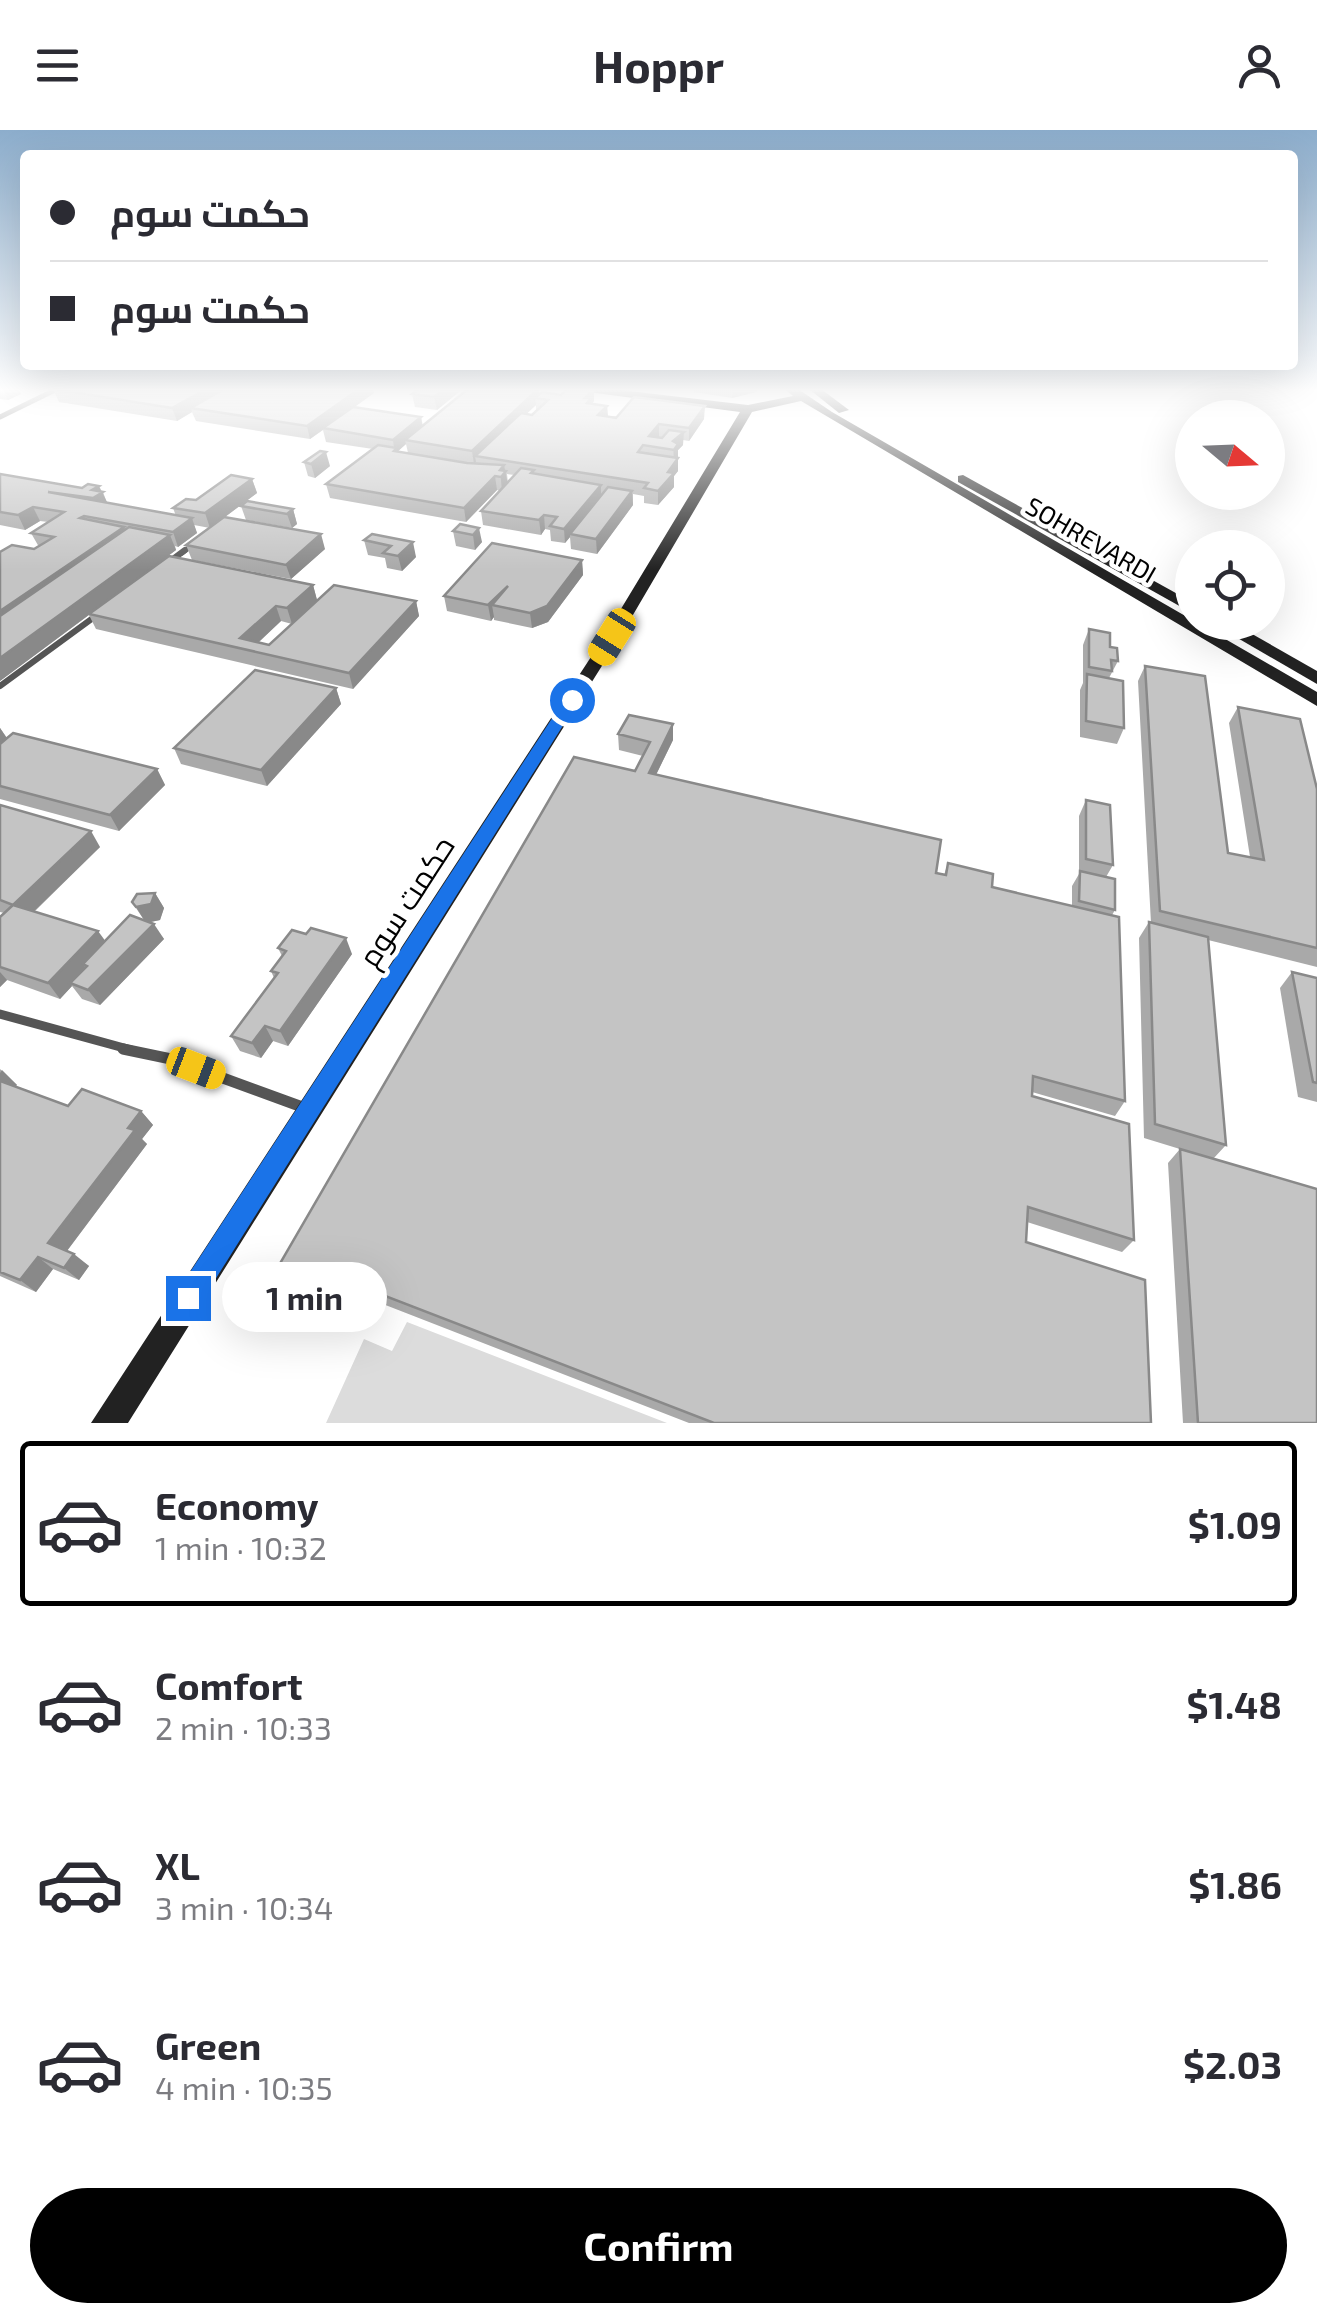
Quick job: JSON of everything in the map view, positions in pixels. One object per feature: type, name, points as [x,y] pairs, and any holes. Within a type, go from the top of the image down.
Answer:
[{"type":"street","name":"حکمت سوم","points":[[108,1423],[612,637],[724,449]]},
{"type":"street","name":"SOHREVARDI","points":[[898,449],[1317,700]]},
{"type":"street","name":"SOHREVARDI","points":[[912,449],[1175,598]]},
{"type":"street","points":[[1250,640],[1317,678]]},
{"type":"lane","points":[[158,570],[206,535]]},
{"type":"lane","points":[[0,686],[110,605]]},
{"type":"lane","points":[[0,1014],[84,1040],[170,1058],[309,1110]]},
{"type":"shaded area","points":[[407,1322],[667,1423],[326,1423],[364,1339],[392,1351]]},
{"type":"building","points":[[372,449],[504,465],[500,470],[506,471],[501,477],[495,476],[464,508],[326,484]]},
{"type":"building","points":[[482,449],[640,449],[638,452],[678,458],[668,472],[674,473],[658,491],[644,488],[648,483],[475,456]]},
{"type":"building","points":[[320,451],[326,452],[311,464],[304,462]]},
{"type":"building","points":[[521,468],[601,485],[564,529],[550,526],[557,517],[544,515],[539,520],[481,511]]},
{"type":"building","points":[[0,474],[82,488],[88,484],[99,486],[92,490],[103,492],[93,498],[48,492],[192,518],[173,532],[84,516],[80,518],[124,527],[0,611],[0,552],[12,545],[34,549],[54,537],[31,533],[64,512],[33,507],[18,515],[0,512]]},
{"type":"building","points":[[231,475],[252,479],[205,513],[173,508],[186,499],[196,500]]},
{"type":"building","points":[[608,487],[632,491],[596,539],[570,534]]},
{"type":"building","points":[[247,501],[293,509],[287,514],[241,506]]},
{"type":"building","points":[[224,517],[321,534],[286,565],[186,545]]},
{"type":"building","points":[[460,524],[479,528],[473,535],[453,531]]},
{"type":"building","points":[[129,527],[170,535],[0,658],[0,616]]},
{"type":"building","points":[[372,534],[413,542],[398,556],[383,553],[391,546],[364,540]]},
{"type":"building","points":[[492,543],[582,560],[547,606],[530,613],[492,605],[508,586],[488,605],[444,596]]},
{"type":"building","points":[[169,556],[313,585],[287,608],[276,606],[240,638],[269,645],[334,585],[416,601],[349,673],[89,614]]},
{"type":"building","points":[[1089,629],[1110,633],[1110,647],[1117,648],[1118,661],[1111,660],[1112,671],[1089,667]]},
{"type":"building","points":[[1145,666],[1205,676],[1228,853],[1264,860],[1238,707],[1300,719],[1317,789],[1317,948],[1160,911]]},
{"type":"building","points":[[255,670],[336,688],[261,770],[174,748]]},
{"type":"building","points":[[1087,674],[1123,681],[1124,728],[1086,721]]},
{"type":"building","points":[[629,715],[673,724],[649,773],[941,840],[936,873],[946,875],[948,863],[993,874],[992,887],[1119,917],[1125,1101],[1033,1076],[1032,1096],[1129,1124],[1134,1240],[1028,1207],[1026,1242],[1145,1280],[1151,1423],[714,1423],[344,1280],[332,1303],[271,1279],[574,757],[635,771],[650,742],[618,734]]},
{"type":"building","points":[[13,733],[157,769],[110,815],[0,786],[0,744]]},
{"type":"building","points":[[1086,800],[1110,805],[1113,865],[1086,859]]},
{"type":"building","points":[[0,805],[91,831],[13,905],[0,900]]},
{"type":"building","points":[[1080,871],[1115,879],[1115,910],[1079,901]]},
{"type":"building","points":[[155,893],[151,904],[136,907],[132,902],[137,894]]},
{"type":"building","points":[[13,905],[98,931],[48,983],[0,967],[0,917]]},
{"type":"building","points":[[130,915],[154,924],[88,990],[70,983],[87,966],[83,964]]},
{"type":"building","points":[[1149,922],[1208,937],[1226,1145],[1155,1124]]},
{"type":"building","points":[[311,928],[346,938],[280,1031],[265,1026],[252,1043],[231,1036],[278,973],[271,971],[286,951],[278,948],[292,930],[306,934]]},
{"type":"building","points":[[1292,972],[1317,978],[1317,1083],[1313,1082]]},
{"type":"building","points":[[0,1081],[68,1106],[82,1089],[141,1111],[128,1128],[135,1130],[48,1243],[74,1254],[64,1268],[38,1257],[20,1280],[0,1272]]},
{"type":"building","points":[[1180,1149],[1317,1189],[1317,1423],[1198,1423]]},
{"type":"route","points":[[188,1298],[572,700]]}]
